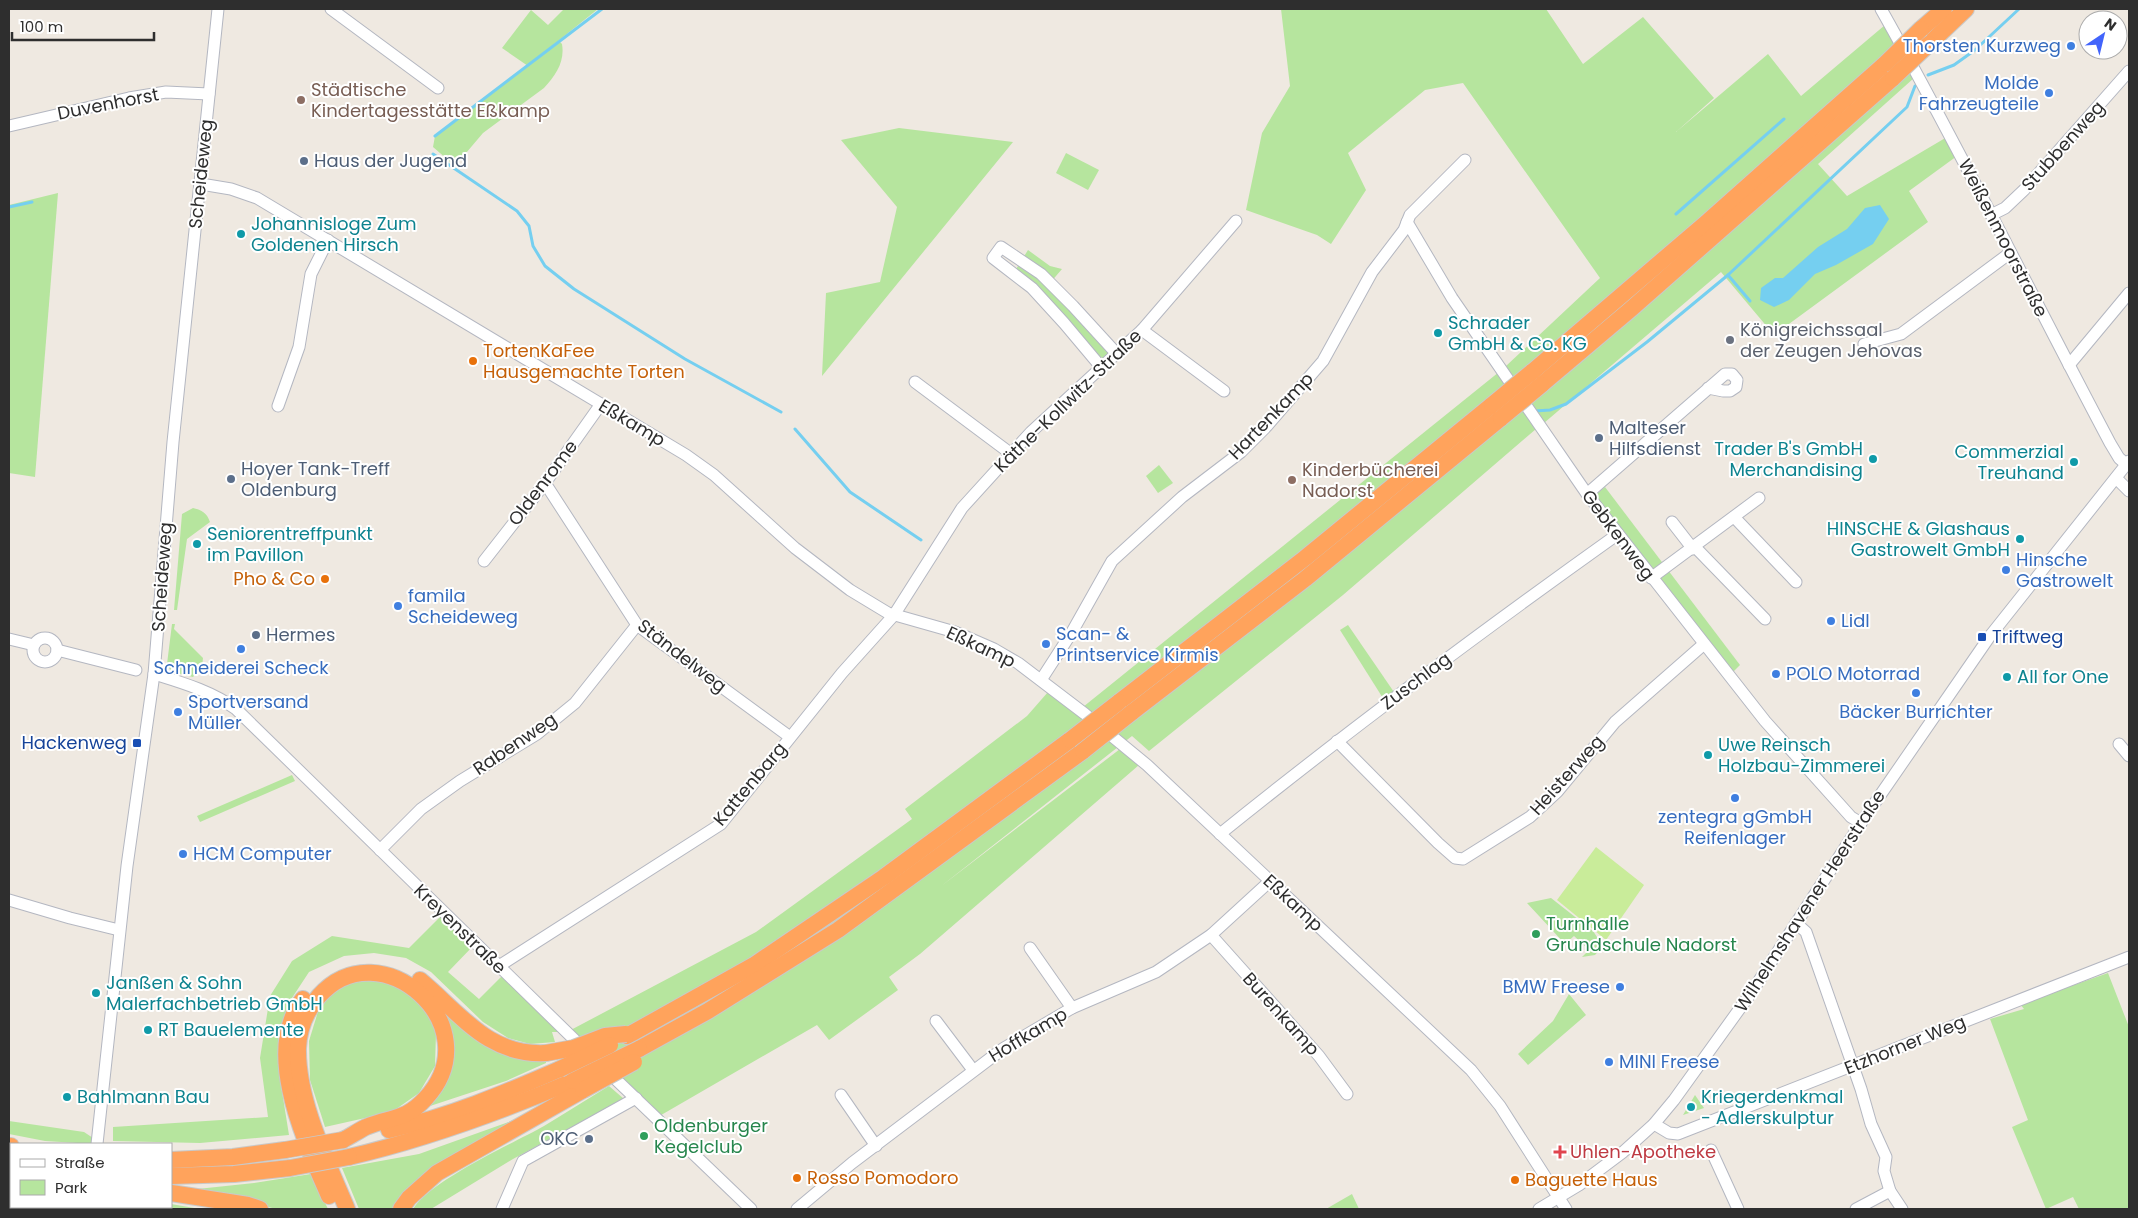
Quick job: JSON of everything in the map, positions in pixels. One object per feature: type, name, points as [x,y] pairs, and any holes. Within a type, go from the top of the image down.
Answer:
[{"type":"highway","points":[[402,1209],[420,1187],[437,1173],[578,1085],[634,1042],[754,965],[884,877],[1070,740],[1537,379],[1631,309],[1889,71],[1925,36],[1944,9]]},
{"type":"highway","points":[[1925,36],[1966,9]]},
{"type":"highway","points":[[172,1160],[233,1157],[285,1150],[412,1125],[506,1092],[708,1011],[838,930],[1083,751],[1305,579],[1496,412]]},
{"type":"highway","points":[[336,1209],[303,1129],[288,1080],[286,1049],[291,1021],[301,1001],[311,989],[327,977],[357,965],[374,964],[399,969],[419,979],[480,1034],[501,1047],[526,1053],[546,1053],[574,1048],[606,1036],[634,1042]]},
{"type":"highway","points":[[343,1140],[367,1127],[402,1118],[426,1098],[436,1086],[442,1072],[446,1058],[446,1044],[440,1020],[422,994],[408,984],[394,978],[377,974],[361,974],[337,982],[312,1004],[305,1016],[300,1031],[298,1046],[302,1086],[310,1114],[347,1209]]},
{"type":"highway","points":[[172,1176],[234,1174],[290,1168],[349,1157],[392,1147],[578,1085]]},
{"type":"highway","points":[[172,1193],[248,1205],[260,1209]]},
{"type":"street","name":"Scheideweg","points":[[96,1143],[119,930],[154,674],[173,442],[218,9]]},
{"type":"street","points":[[331,9],[438,88]]},
{"type":"street","name":"Weißenmoorstraße","points":[[1885,10],[2069,365],[2119,458],[2128,463]]},
{"type":"street","name":"Stubbenweg","points":[[1991,215],[2005,208],[2024,190],[2129,71]]},
{"type":"street","name":"Duvenhorst","points":[[9,126],[129,98],[166,92],[209,94]]},
{"type":"street","name":"Hartenkamp","points":[[1041,680],[1072,632],[1112,561],[1182,497],[1242,452],[1323,361],[1372,272],[1404,230],[1410,215],[1465,160]]},
{"type":"street","name":"Eßkamp","points":[[201,184],[231,189],[257,198],[697,462],[835,580],[871,604],[894,615],[955,632],[994,649],[1041,680],[1133,753],[1481,1080],[1500,1106],[1566,1209]]},
{"type":"street","name":"Käthe-Kollwitz-Straße","points":[[894,615],[962,508],[1010,453],[1142,330],[1236,221]]},
{"type":"street","name":"Gebkenweg","points":[[1408,222],[1452,298],[1587,494],[1765,720],[1852,817],[1861,823]]},
{"type":"street","points":[[278,406],[299,347],[311,274],[328,240]]},
{"type":"street","points":[[1101,367],[1064,322],[1032,288],[993,258],[1000,247],[1040,274],[1073,306],[1116,353]]},
{"type":"street","points":[[1864,344],[1901,334],[2010,253]]},
{"type":"street","points":[[2069,365],[2129,293]]},
{"type":"street","points":[[1142,330],[1224,391]]},
{"type":"street","points":[[915,382],[1010,453]]},
{"type":"street","points":[[1587,494],[1708,388]]},
{"type":"street","name":"Oldenrome","points":[[484,561],[545,483],[601,404]]},
{"type":"street","name":"Wilhelmshavener Heerstraße","points":[[1539,1209],[1579,1185],[1623,1152],[1654,1124],[1674,1100],[1746,1000],[1861,823],[1990,636],[2128,463]]},
{"type":"street","points":[[2116,478],[2129,491]]},
{"type":"street","name":"Ständelweg","points":[[545,483],[638,625],[790,737]]},
{"type":"street","points":[[1652,578],[1759,498]]},
{"type":"street","points":[[1734,517],[1796,582]]},
{"type":"street","points":[[1672,522],[1694,548],[1765,620]]},
{"type":"street","name":"Zuschlag","points":[[1220,834],[1337,740],[1476,635],[1618,534]]},
{"type":"street","name":"Kattenbarg","points":[[499,966],[721,824],[846,667],[894,615]]},
{"type":"street","name":"Rabenweg","points":[[380,850],[421,809],[460,781],[537,734],[575,703],[638,625]]},
{"type":"street","points":[[42,637],[50,638],[56,643],[58,650],[54,658],[42,662],[33,653],[34,644],[42,637]]},
{"type":"street","points":[[9,639],[34,644]]},
{"type":"street","name":"Heisterweg","points":[[1337,740],[1438,844],[1455,858],[1463,859],[1530,817],[1557,792],[1614,722],[1704,644]]},
{"type":"street","points":[[58,650],[136,670]]},
{"type":"street","name":"Kreyenstraße","points":[[154,674],[219,697],[236,708],[499,966],[751,1209]]},
{"type":"street","points":[[2119,744],[2129,756]]},
{"type":"street","name":"Hoffkamp","points":[[797,1209],[852,1163],[1004,1048],[1072,1008],[1156,972],[1211,936],[1270,881]]},
{"type":"street","points":[[9,900],[119,930]]},
{"type":"street","points":[[1796,924],[1806,932],[1871,1124],[1886,1157],[1884,1171],[1890,1191],[1902,1209]]},
{"type":"street","name":"Burenkamp","points":[[1211,936],[1319,1056],[1348,1094]]},
{"type":"street","points":[[1030,948],[1072,1008]]},
{"type":"street","name":"Etzhorner Weg","points":[[1654,1124],[1672,1134],[1678,1134],[2129,957]]},
{"type":"street","points":[[936,1021],[974,1070]]},
{"type":"street","points":[[841,1095],[876,1146]]},
{"type":"street","points":[[502,1209],[523,1161],[636,1098]]},
{"type":"street","points":[[1711,1150],[1738,1209]]},
{"type":"street","points":[[1856,1209],[1890,1191]]},
{"type":"green space","points":[[564,9],[598,9],[528,65],[560,42],[562,44],[561,62],[556,73],[544,88],[483,133],[455,166],[433,147],[435,136],[528,66],[502,48],[531,10],[548,25]]},
{"type":"green space","points":[[1281,9],[1546,9],[1583,64],[1643,17],[1714,98],[1676,132],[1768,54],[1801,96],[1885,25],[1914,78],[1818,164],[1847,196],[1947,137],[1957,156],[1909,191],[1928,222],[1774,335],[1721,272],[1544,423],[1506,366],[1600,278],[1463,83],[1425,90],[1348,153],[1366,190],[1331,244],[1317,235],[1246,210],[1262,133],[1290,86]]},
{"type":"green space","points":[[899,128],[1013,142],[822,376],[826,293],[880,282],[897,207],[841,140]]},
{"type":"green space","points":[[1066,153],[1099,170],[1088,190],[1056,173]]},
{"type":"green space","points":[[58,193],[35,477],[9,473],[9,205]]},
{"type":"green space","points":[[1028,250],[1050,266],[1062,269],[1050,283],[1116,353],[1101,367],[1013,274]]},
{"type":"green space","points":[[1499,372],[1536,429],[1343,595],[1149,751],[1132,736],[940,887],[1120,749],[1139,765],[920,954],[889,977],[898,990],[829,1040],[817,1025],[656,1118],[567,1032],[756,932],[912,819],[905,809],[1027,716],[1048,692],[1083,707]]},
{"type":"green space","points":[[1159,465],[1173,483],[1158,493],[1146,476]]},
{"type":"green space","points":[[1605,487],[1740,665],[1733,672],[1594,496]]},
{"type":"green space","points":[[193,508],[204,512],[210,522],[187,539],[177,610],[174,610],[182,514]]},
{"type":"green space","points":[[172,624],[175,624],[174,629],[203,658],[202,667],[193,677],[173,672],[167,664]]},
{"type":"green space","points":[[1348,625],[1396,695],[1386,703],[1340,630]]},
{"type":"green space","points":[[292,775],[295,781],[200,822],[197,816]]},
{"type":"green space","points":[[1596,847],[1644,885],[1606,940],[1557,900]]},
{"type":"green space","points":[[1551,898],[1593,931],[1603,946],[1595,955],[1582,957],[1589,950],[1574,936],[1565,944],[1527,903]]},
{"type":"green space","points":[[444,913],[475,944],[448,972],[479,999],[505,973],[567,1032],[552,1032],[555,1042],[530,1044],[508,1038],[483,1022],[431,972],[406,958],[374,953],[344,956],[309,972],[290,1001],[278,1039],[280,1079],[289,1135],[200,1143],[113,1141],[113,1127],[268,1117],[260,1058],[270,996],[292,961],[332,936],[409,948]]},
{"type":"green space","points":[[2108,973],[2129,1027],[2129,1209],[2079,1209],[2073,1197],[2046,1209],[2012,1127],[2028,1120],[1990,1019],[2024,1009],[2020,1004]]},
{"type":"green space","points":[[369,978],[400,985],[425,1006],[436,1033],[435,1066],[419,1093],[392,1112],[325,1127],[310,1080],[309,1041],[320,1005],[340,985]]},
{"type":"green space","points":[[1569,994],[1586,1015],[1528,1065],[1518,1054],[1553,1021]]},
{"type":"green space","points":[[443,1007],[470,1035],[489,1048],[509,1055],[546,1060],[546,1063],[506,1081],[424,1108],[443,1082],[452,1061],[452,1038]]},
{"type":"green space","points":[[609,1086],[624,1099],[513,1159],[431,1209],[413,1209],[437,1186],[473,1163],[544,1126]]},
{"type":"green space","points":[[1695,1095],[1704,1108],[1683,1115]]},
{"type":"green space","points":[[539,1111],[395,1209],[359,1209],[342,1168],[419,1154]]},
{"type":"green space","points":[[9,1121],[84,1132],[93,1138],[94,1143],[45,1141],[9,1134]]},
{"type":"green space","points":[[311,1174],[328,1209],[277,1209],[188,1190],[254,1183]]},
{"type":"green space","points":[[1352,1194],[1359,1209],[1326,1209]]},
{"type":"green space","points":[[172,1204],[200,1209],[95,1209],[172,1208]]},
{"type":"water","points":[[1880,205],[1889,219],[1873,244],[1836,265],[1815,274],[1789,300],[1774,307],[1760,300],[1761,288],[1775,278],[1783,278],[1818,247],[1847,229],[1865,208]]},
{"type":"waterway","points":[[435,136],[602,9]]},
{"type":"waterway","points":[[1928,75],[1954,65],[1975,50],[2019,9]]},
{"type":"waterway","points":[[1535,411],[1550,410],[1566,404],[1647,342],[1728,275],[1907,107],[1915,86]]},
{"type":"waterway","points":[[1676,214],[1784,119]]},
{"type":"waterway","points":[[433,154],[517,211],[529,226],[533,246],[545,266],[574,289],[685,359],[781,412]]},
{"type":"waterway","points":[[9,207],[32,202]]},
{"type":"waterway","points":[[1728,275],[1750,301]]},
{"type":"waterway","points":[[795,429],[850,492],[921,540]]},
{"type":"place","name":"Thorsten Kurzweg","points":[[2071,46]]},
{"type":"place","name":"Molde Fahrzeugteile","points":[[2049,93]]},
{"type":"place","name":"Städtische Kindertagesstätte Eßkamp","points":[[301,100]]},
{"type":"place","name":"Haus der Jugend","points":[[304,161]]},
{"type":"place","name":"Johannisloge Zum Goldenen Hirsch","points":[[241,234]]},
{"type":"place","name":"Schrader GmbH & Co. KG","points":[[1438,333]]},
{"type":"place","name":"Königreichssaal der Zeugen Jehovas","points":[[1730,340]]},
{"type":"place","name":"TortenKaFee Hausgemachte Torten","points":[[473,361]]},
{"type":"place","name":"Malteser Hilfsdienst","points":[[1599,438]]},
{"type":"place","name":"Trader B's GmbH Merchandising","points":[[1873,459]]},
{"type":"place","name":"Commerzial Treuhand","points":[[2074,462]]},
{"type":"place","name":"Hoyer Tank-Treff Oldenburg","points":[[231,479]]},
{"type":"place","name":"Kinderbücherei Nadorst","points":[[1292,480]]},
{"type":"place","name":"HINSCHE & Glashaus Gastrowelt GmbH","points":[[2020,539]]},
{"type":"place","name":"Seniorentreffpunkt im Pavillon","points":[[197,544]]},
{"type":"place","name":"Hinsche Gastrowelt","points":[[2006,570]]},
{"type":"place","name":"Pho & Co","points":[[325,579]]},
{"type":"place","name":"famila Scheideweg","points":[[398,606]]},
{"type":"place","name":"Lidl","points":[[1831,621]]},
{"type":"place","name":"Hermes","points":[[256,635]]},
{"type":"place","name":"Triftweg","points":[[1982,637]]},
{"type":"place","name":"Scan- & Printservice Kirmis","points":[[1046,644]]},
{"type":"place","name":"Schneiderei Scheck","points":[[241,649]]},
{"type":"place","name":"POLO Motorrad","points":[[1776,674]]},
{"type":"place","name":"All for One","points":[[2007,677]]},
{"type":"place","name":"Bäcker Burrichter","points":[[1916,693]]},
{"type":"place","name":"Sportversand Müller","points":[[178,712]]},
{"type":"place","name":"Hackenweg","points":[[137,743]]},
{"type":"place","name":"Uwe Reinsch Holzbau-Zimmerei","points":[[1708,755]]},
{"type":"place","name":"zentegra gGmbH Reifenlager","points":[[1735,798]]},
{"type":"place","name":"HCM Computer","points":[[183,854]]},
{"type":"place","name":"Turnhalle Grundschule Nadorst","points":[[1536,934]]},
{"type":"place","name":"BMW Freese","points":[[1620,987]]},
{"type":"place","name":"Janßen & Sohn Malerfachbetrieb GmbH","points":[[96,993]]},
{"type":"place","name":"RT Bauelemente","points":[[148,1030]]},
{"type":"place","name":"MINI Freese","points":[[1609,1062]]},
{"type":"place","name":"Bahlmann Bau","points":[[67,1097]]},
{"type":"place","name":"Kriegerdenkmal - Adlerskulptur","points":[[1691,1107]]},
{"type":"place","name":"Oldenburger Kegelclub","points":[[644,1136]]},
{"type":"place","name":"OKC","points":[[589,1139]]},
{"type":"place","name":"Uhlen-Apotheke","points":[[1560,1152]]},
{"type":"place","name":"Rosso Pomodoro","points":[[797,1178]]},
{"type":"place","name":"Baguette Haus","points":[[1515,1180]]}]
